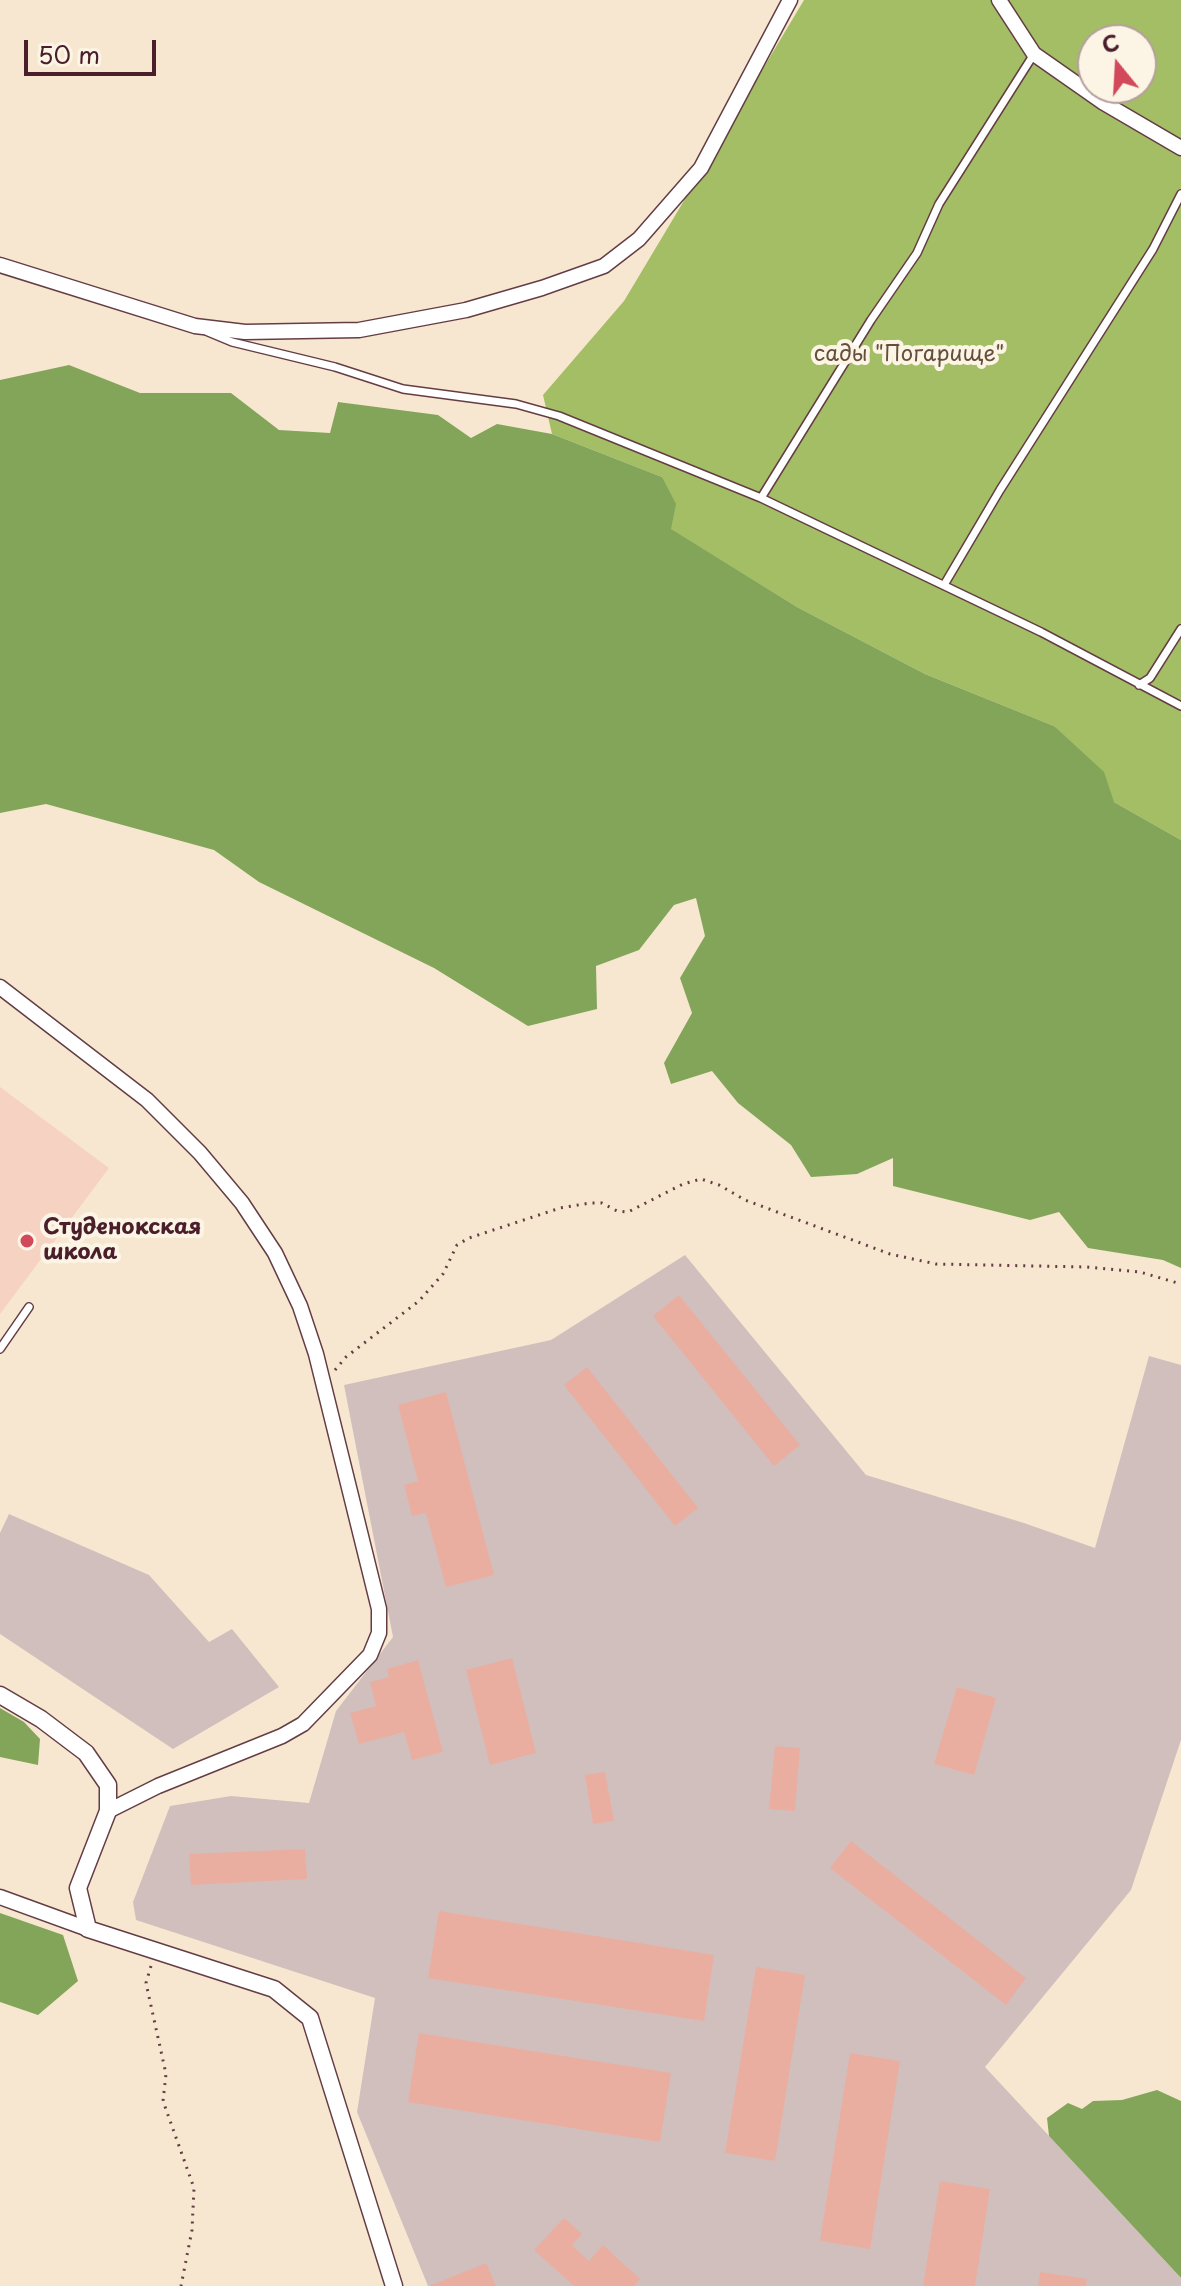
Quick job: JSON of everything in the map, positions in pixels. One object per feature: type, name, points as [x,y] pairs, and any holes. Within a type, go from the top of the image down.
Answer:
[{"type":"street","points":[[0,265],[195,326],[245,332],[359,330],[466,310],[542,288],[604,266],[639,239],[701,168],[790,0]]},
{"type":"street","points":[[999,0],[1034,54],[1104,103],[1181,148]]},
{"type":"street","points":[[0,987],[147,1100],[200,1153],[234,1193],[275,1253],[300,1306],[325,1388],[379,1609],[379,1633],[370,1655],[303,1724],[282,1736],[171,1780],[108,1811]]},
{"type":"street","points":[[0,1695],[41,1719],[86,1753],[108,1785],[108,1811],[78,1888],[88,1929]]},
{"type":"street","points":[[0,1897],[274,1989],[310,2018],[394,2286]]},
{"type":"lane","points":[[761,498],[871,320],[917,253],[939,204],[1034,54]]},
{"type":"lane","points":[[944,585],[1000,490],[1153,249],[1181,194]]},
{"type":"lane","points":[[195,326],[232,342],[335,367],[403,389],[516,404],[559,416],[761,498],[1041,632],[1181,706]]},
{"type":"lane","points":[[1139,685],[1150,678],[1181,629]]},
{"type":"lane","points":[[0,1349],[29,1307]]},
{"type":"path","points":[[325,1388],[346,1357],[419,1301],[443,1274],[457,1245],[469,1238],[560,1208],[590,1203],[602,1203],[617,1211],[628,1212],[672,1189],[701,1179],[745,1200],[890,1254],[936,1264],[1086,1267],[1140,1272],[1181,1284]]},
{"type":"path","points":[[155,1950],[146,1983],[166,2074],[163,2101],[194,2188],[192,2230],[181,2286]]},
{"type":"shaded area","name":"Студенокская школа","points":[[0,1087],[109,1168],[0,1314]]},
{"type":"shaded area","points":[[685,1255],[866,1475],[1095,1548],[1149,1356],[1181,1365],[1181,1740],[1131,1890],[985,2067],[1181,2278],[1181,2286],[428,2286],[357,2112],[375,1998],[136,1920],[133,1902],[170,1806],[231,1796],[309,1803],[336,1711],[393,1637],[344,1385],[551,1340]]},
{"type":"shaded area","points":[[9,1514],[149,1575],[209,1642],[232,1629],[279,1687],[173,1749],[0,1634],[0,1533]]},
{"type":"green space","name":"сады \"Погарище\"","points":[[804,0],[1181,0],[1181,840],[1114,802],[1054,726],[925,674],[797,607],[670,529],[662,477],[552,434],[543,395],[624,301]]},
{"type":"green space","points":[[69,365],[140,393],[231,393],[279,430],[330,433],[338,402],[438,415],[471,438],[497,424],[552,434],[662,477],[676,504],[671,529],[797,607],[925,674],[1054,726],[1104,772],[1114,802],[1181,840],[1181,1268],[1163,1260],[1088,1248],[1059,1212],[1030,1220],[893,1186],[893,1158],[857,1174],[811,1177],[791,1145],[738,1103],[712,1071],[671,1084],[664,1063],[692,1013],[680,978],[705,936],[696,898],[674,905],[639,950],[596,966],[597,1009],[528,1026],[434,968],[259,882],[214,850],[46,804],[0,813],[0,380]]},
{"type":"green space","points":[[0,1708],[24,1722],[40,1739],[38,1765],[0,1757]]},
{"type":"green space","points":[[0,1913],[63,1935],[78,1981],[38,2015],[0,2002]]},
{"type":"green space","points":[[1157,2090],[1181,2101],[1181,2278],[1049,2136],[1047,2118],[1068,2103],[1082,2109],[1093,2101],[1122,2100]]},
{"type":"building","points":[[679,1295],[800,1445],[774,1466],[653,1316]]},
{"type":"building","points":[[587,1367],[698,1508],[675,1526],[564,1385]]},
{"type":"building","points":[[446,1392],[494,1575],[446,1587],[426,1513],[412,1516],[404,1485],[418,1481],[398,1405]]},
{"type":"building","points":[[512,1658],[536,1753],[490,1765],[466,1670]]},
{"type":"building","points":[[418,1660],[443,1752],[412,1760],[404,1732],[359,1744],[350,1713],[376,1706],[370,1682],[389,1677],[387,1669]]},
{"type":"building","points":[[957,1687],[996,1698],[974,1775],[934,1764]]},
{"type":"building","points":[[775,1746],[800,1748],[795,1811],[769,1809]]},
{"type":"building","points":[[605,1772],[614,1821],[593,1824],[585,1775]]},
{"type":"building","points":[[851,1841],[1026,1978],[1006,2005],[830,1868]]},
{"type":"building","points":[[305,1849],[307,1879],[191,1885],[189,1854]]},
{"type":"building","points":[[439,1911],[714,1955],[704,2021],[428,1978]]},
{"type":"building","points":[[756,1967],[805,1975],[775,2161],[725,2153]]},
{"type":"building","points":[[419,2033],[671,2073],[660,2142],[408,2102]]},
{"type":"building","points":[[850,2053],[900,2061],[870,2249],[820,2241]]},
{"type":"building","points":[[940,2181],[990,2189],[975,2286],[923,2286]]},
{"type":"building","points":[[564,2218],[582,2234],[572,2245],[589,2261],[603,2245],[640,2279],[634,2286],[574,2286],[534,2250]]},
{"type":"building","points":[[486,2263],[496,2286],[429,2286]]},
{"type":"building","points":[[1040,2272],[1087,2279],[1086,2286],[1038,2286]]},
{"type":"place","name":"Студенокская школа","points":[[27,1241]]}]
